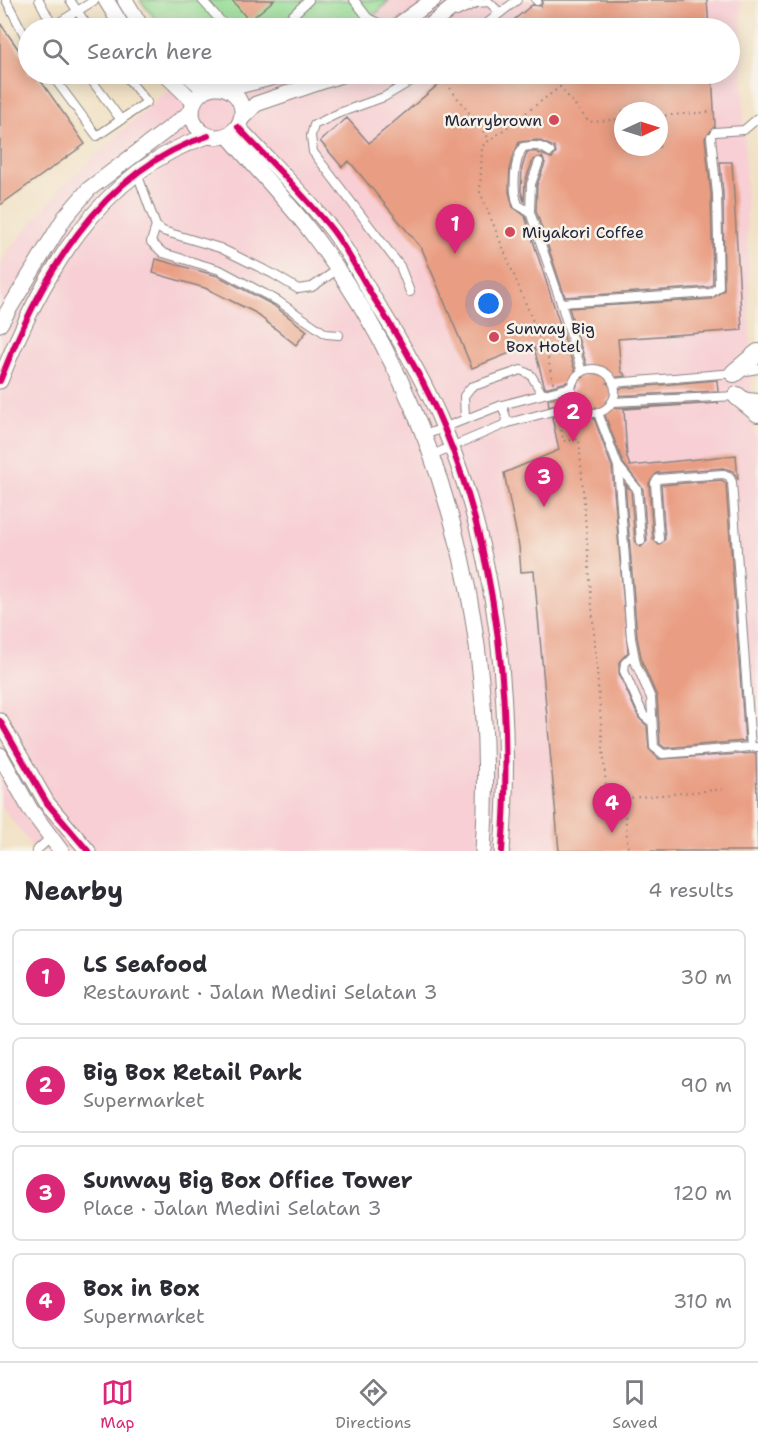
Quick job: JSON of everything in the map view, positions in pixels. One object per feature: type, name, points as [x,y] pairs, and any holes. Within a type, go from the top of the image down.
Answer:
[{"type":"street","points":[[106,0],[117,18]]},
{"type":"street","points":[[125,0],[136,18]]},
{"type":"street","points":[[408,18],[433,0]]},
{"type":"street","points":[[441,18],[462,0]]},
{"type":"street","points":[[177,84],[197,101]]},
{"type":"street","points":[[191,84],[197,101],[196,126],[208,136]]},
{"type":"street","points":[[0,324],[65,217],[89,189],[215,87],[227,89],[247,84]]},
{"type":"street","points":[[0,381],[22,325],[85,222],[137,173],[180,147],[236,127],[256,104],[315,84]]},
{"type":"street","points":[[227,89],[236,95],[241,103],[236,127],[316,238],[392,361],[432,455],[455,524],[471,595],[483,689],[487,785],[483,851]]},
{"type":"street","points":[[236,127],[333,231],[406,349],[452,448],[491,592],[504,687],[507,784],[502,851]]},
{"type":"street","points":[[734,374],[758,353]]},
{"type":"street","points":[[737,396],[758,413]]},
{"type":"street","points":[[0,721],[47,803],[88,851]]},
{"type":"street","points":[[0,755],[50,838],[61,851]]},
{"type":"lane","points":[[6,0],[18,23]]},
{"type":"lane","points":[[39,0],[47,18]]},
{"type":"lane","points":[[70,0],[81,18]]},
{"type":"lane","points":[[67,18],[95,0]]},
{"type":"lane","points":[[202,0],[218,18]]},
{"type":"lane","points":[[290,18],[309,0]]},
{"type":"lane","points":[[354,0],[368,18]]},
{"type":"lane","points":[[502,0],[508,7]]},
{"type":"lane","points":[[494,18],[517,0]]},
{"type":"lane","points":[[447,18],[476,3],[489,2],[500,13]]},
{"type":"lane","points":[[58,84],[97,136],[147,102],[132,84]]},
{"type":"lane","points":[[94,84],[121,120]]},
{"type":"lane","points":[[406,84],[384,97],[339,112],[314,125],[311,136],[313,152],[400,266],[410,292]]},
{"type":"lane","points":[[561,303],[711,294],[717,290],[719,284],[717,194],[713,134],[744,130],[758,118]]},
{"type":"lane","points":[[530,212],[518,205],[514,195],[518,154],[523,147],[532,145],[542,146],[550,152]]},
{"type":"lane","points":[[539,162],[531,184],[530,212],[582,372]]},
{"type":"lane","points":[[137,173],[156,226],[163,231],[220,248],[298,289],[312,287],[337,270]]},
{"type":"lane","points":[[156,226],[151,242],[163,253],[220,270],[278,301],[326,334],[339,334]]},
{"type":"lane","points":[[613,384],[734,374],[758,369]]},
{"type":"lane","points":[[465,419],[464,396],[471,387],[521,370],[531,375],[542,394]]},
{"type":"lane","points":[[582,372],[600,371],[613,384],[612,402]]},
{"type":"lane","points":[[425,435],[502,405],[571,387],[582,372]]},
{"type":"lane","points":[[571,387],[575,405],[585,412],[598,413],[612,402],[737,396],[758,398]]},
{"type":"lane","points":[[502,405],[508,423]]},
{"type":"lane","points":[[432,455],[508,423],[575,405]]},
{"type":"lane","points":[[598,413],[618,466],[634,654],[651,698],[654,747],[660,753],[751,747],[731,479],[726,475],[712,475],[658,480],[655,483],[659,539]]},
{"type":"lane","points":[[618,466],[637,489],[641,541]]},
{"type":"lane","points":[[634,654],[625,663],[624,671],[644,716],[652,723]]},
{"type":"lane","points":[[36,851],[50,838]]},
{"type":"path","points":[[447,84],[490,140]]},
{"type":"path","points":[[554,391],[548,358],[480,192],[482,146],[560,87],[589,122],[614,120]]},
{"type":"path","points":[[668,115],[709,112]]},
{"type":"path","points":[[559,413],[563,441],[579,439],[607,800],[725,789]]},
{"type":"path","points":[[624,798],[628,851]]},
{"type":"shaded area","points":[[140,0],[741,0],[752,406],[758,470],[758,851],[35,851],[0,804],[0,265],[7,252],[62,187],[160,96],[180,84],[740,84],[740,18],[155,18]]},
{"type":"green space","points":[[140,0],[389,0],[377,13],[366,18],[155,18]]},
{"type":"building","points":[[232,0],[274,0],[253,18],[247,18]]},
{"type":"building","points":[[543,0],[707,0],[708,18],[516,18],[532,5],[541,6]]},
{"type":"building","points":[[0,23],[18,49],[18,84],[43,84],[85,144],[0,205]]},
{"type":"building","points":[[439,84],[713,84],[715,126],[705,138],[711,194],[713,284],[709,287],[565,297],[536,211],[537,185],[545,163],[542,157],[533,160],[525,182],[524,202],[521,191],[522,168],[527,152],[536,152],[552,158],[556,153],[554,147],[538,140],[519,142],[510,166],[509,192],[513,207],[525,216],[576,374],[583,378],[588,370],[569,308],[711,299],[724,290],[723,194],[720,162],[732,162],[742,330],[618,339],[621,371],[626,376],[610,378],[607,383],[614,389],[717,380],[718,391],[612,396],[606,402],[612,408],[719,403],[624,409],[627,458],[630,466],[736,455],[738,480],[733,471],[723,468],[657,473],[649,483],[653,539],[659,545],[665,539],[661,485],[722,480],[726,484],[745,741],[665,748],[660,744],[657,697],[642,662],[637,637],[625,484],[631,491],[635,542],[641,547],[647,541],[643,489],[623,463],[603,410],[596,407],[592,413],[612,467],[628,652],[619,662],[619,673],[639,718],[647,726],[649,749],[659,759],[756,753],[758,851],[559,851],[534,571],[521,572],[519,546],[504,473],[559,450],[552,417],[577,411],[581,404],[574,399],[549,406],[548,399],[573,393],[577,385],[570,381],[545,388],[533,344],[472,368],[422,249],[349,161],[342,167],[320,141],[347,118],[369,143]]},
{"type":"building","points":[[156,259],[218,276],[273,305],[307,331],[296,345],[254,312],[205,288],[153,273]]},
{"type":"cycle path","points":[[238,127],[310,204],[344,247],[420,377],[437,411],[463,478],[478,530],[498,636],[505,744],[502,851]]},
{"type":"cycle path","points":[[0,381],[34,305],[54,268],[105,202],[135,175],[169,152],[208,136]]},
{"type":"cycle path","points":[[0,721],[47,803],[88,851]]},
{"type":"place","name":"Marrybrown","points":[[554,120]]},
{"type":"place","name":"Miyakori Coffee","points":[[510,232]]},
{"type":"place","name":"LS Seafood","points":[[455,254]]},
{"type":"place","name":"Sunway Big Box Hotel","points":[[494,337]]},
{"type":"place","name":"Big Box Retail Park","points":[[573,442]]},
{"type":"place","name":"Sunway Big Box Office Tower","points":[[544,507]]},
{"type":"place","name":"Box in Box","points":[[612,833]]}]
